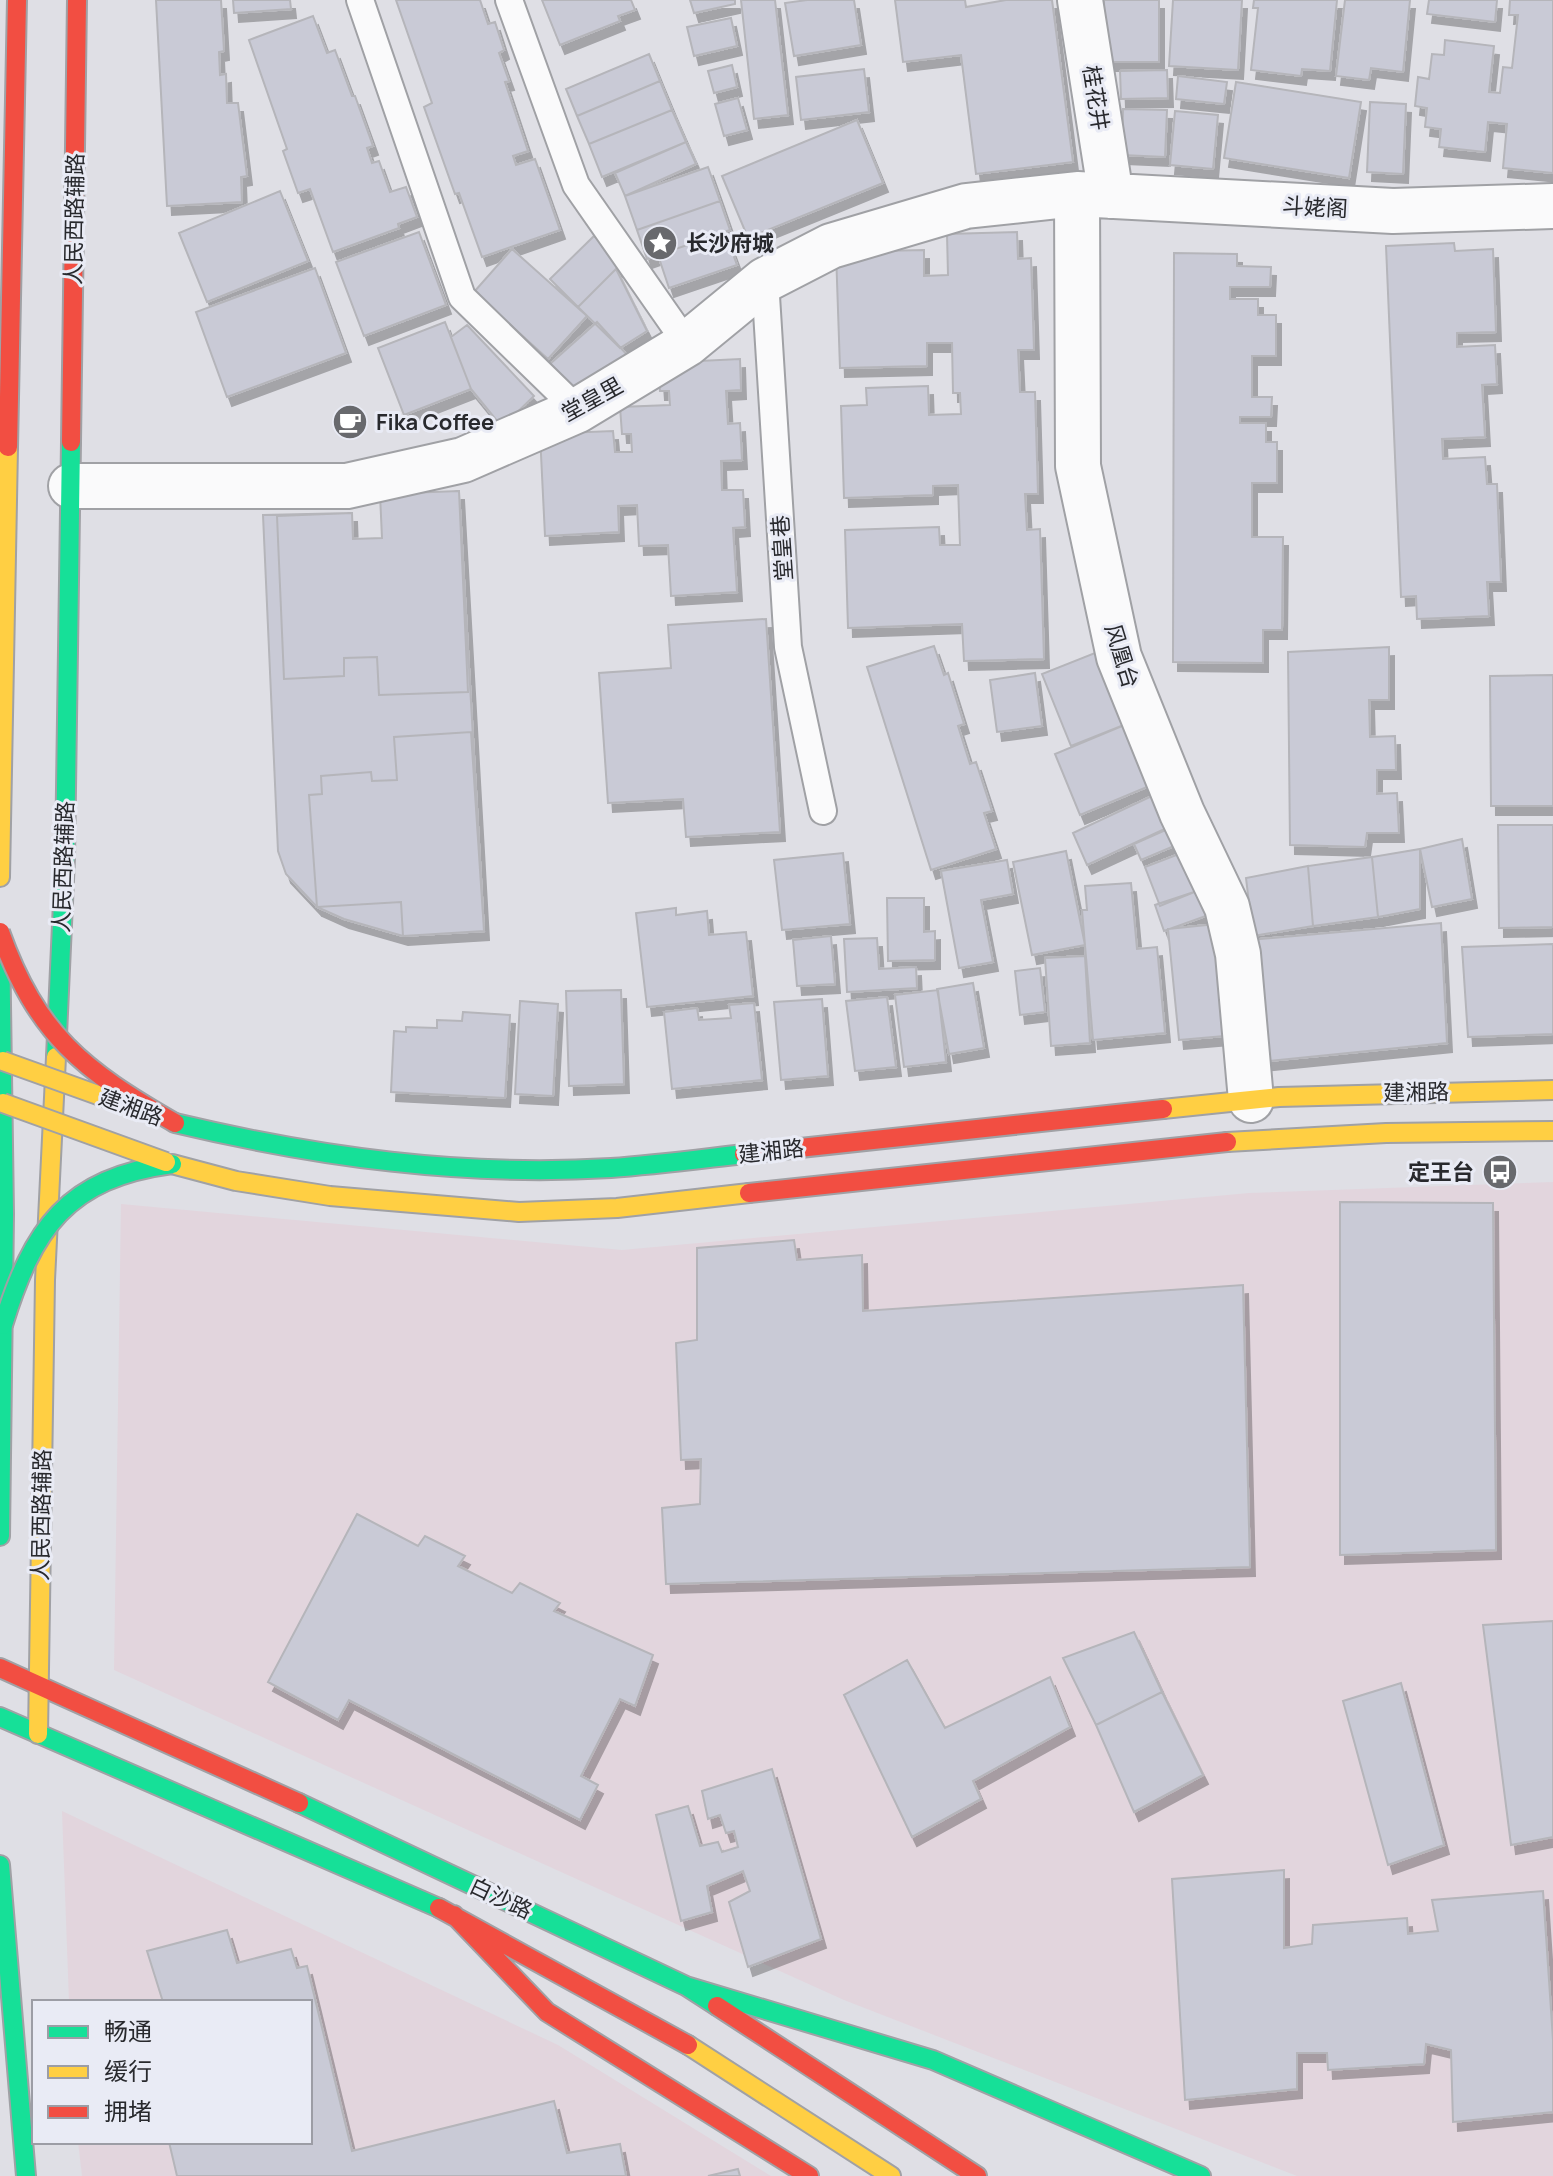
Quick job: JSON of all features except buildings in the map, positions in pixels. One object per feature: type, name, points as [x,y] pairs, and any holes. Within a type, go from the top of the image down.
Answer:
[{"type":"main road","points":[[0,877],[17,0]]},
{"type":"main road","name":"人民西路辅路","points":[[38,1734],[45,1280],[65,858],[77,0]]},
{"type":"main road","points":[[0,934],[3,1325],[0,1536]]},
{"type":"main road","points":[[0,934],[21,991],[47,1028],[94,1074],[175,1123]]},
{"type":"main road","name":"建湘路","points":[[1,1060],[175,1123],[248,1142],[338,1158],[516,1172],[612,1168],[1251,1100],[1388,1092],[1553,1090]]},
{"type":"main road","name":"建湘路","points":[[1,1102],[172,1164],[236,1181],[330,1196],[519,1212],[617,1208],[1187,1144],[1386,1133],[1553,1131]]},
{"type":"main road","points":[[3,1325],[23,1263],[35,1242],[68,1203],[90,1185],[117,1172],[172,1164]]},
{"type":"main road","points":[[40,1587],[59,1635]]},
{"type":"main road","name":"白沙路","points":[[0,1668],[121,1721],[686,1986],[977,2176]]},
{"type":"main road","points":[[84,1682],[121,1721]]},
{"type":"main road","name":"白沙路","points":[[0,1717],[454,1915],[717,2061],[891,2176]]},
{"type":"main road","points":[[0,1865],[26,2176]]},
{"type":"main road","points":[[454,1915],[547,2012],[809,2176]]},
{"type":"main road","points":[[686,1986],[852,2033],[933,2060],[1201,2176]]},
{"type":"street","name":"桂花井","points":[[1080,0],[1094,195]]},
{"type":"street","name":"堂皇里","points":[[71,486],[347,486],[463,460],[578,410],[687,344],[765,280],[831,246],[966,206],[1094,195]]},
{"type":"street","name":"斗姥阁","points":[[1094,195],[1393,211],[1553,206]]},
{"type":"street","name":"风凰台","points":[[1094,195],[1078,466],[1119,657],[1182,813],[1227,907],[1238,954],[1251,1100]]},
{"type":"lane","points":[[360,0],[462,297],[578,410]]},
{"type":"lane","points":[[509,0],[576,185],[687,344]]},
{"type":"lane","name":"堂皇巷","points":[[765,280],[788,647],[823,811]]},
{"type":"shaded area","points":[[1553,1182],[1553,2176],[1297,2176],[844,2000],[114,1670],[121,1204],[622,1250],[1249,1193]]},
{"type":"shaded area","points":[[62,1811],[558,2045],[771,2176],[82,2176],[78,2144],[312,2144],[312,2000],[69,2000]]},
{"type":"traffic: fast","points":[[56,1057],[65,858],[71,442]]},
{"type":"traffic: fast","points":[[0,935],[4,1214],[0,1536]]},
{"type":"traffic: fast","points":[[175,1123],[337,1155],[501,1170],[611,1168],[744,1154]]},
{"type":"traffic: fast","points":[[3,1325],[27,1261],[59,1213],[106,1181],[172,1164]]},
{"type":"traffic: fast","points":[[0,1717],[439,1908]]},
{"type":"traffic: fast","points":[[299,1803],[686,1986],[717,2006]]},
{"type":"traffic: fast","points":[[0,1865],[26,2176]]},
{"type":"traffic: fast","points":[[686,1986],[933,2060],[1201,2176]]},
{"type":"traffic: slow","points":[[0,877],[8,447]]},
{"type":"traffic: slow","points":[[38,1734],[45,1280],[56,1057]]},
{"type":"traffic: slow","points":[[3,1061],[109,1099]]},
{"type":"traffic: slow","points":[[1163,1109],[1279,1097],[1553,1090]]},
{"type":"traffic: slow","points":[[3,1103],[166,1162]]},
{"type":"traffic: slow","points":[[1227,1142],[1386,1133],[1553,1131]]},
{"type":"traffic: slow","points":[[172,1164],[236,1181],[330,1196],[519,1212],[617,1208],[749,1193]]},
{"type":"traffic: slow","points":[[688,2045],[891,2176]]},
{"type":"traffic: jam","points":[[8,447],[17,0]]},
{"type":"traffic: jam","points":[[71,442],[77,0]]},
{"type":"traffic: jam","points":[[0,932],[30,998],[47,1024],[67,1046],[114,1085],[175,1123]]},
{"type":"traffic: jam","points":[[744,1154],[1163,1109]]},
{"type":"traffic: jam","points":[[749,1193],[1227,1142]]},
{"type":"traffic: jam","points":[[0,1668],[299,1803]]},
{"type":"traffic: jam","points":[[439,1908],[688,2045]]},
{"type":"traffic: jam","points":[[454,1915],[547,2012],[809,2176]]},
{"type":"traffic: jam","points":[[717,2006],[977,2176]]},
{"type":"place","name":"长沙府城","points":[[660,243]]},
{"type":"place","name":"Fika Coffee","points":[[350,422]]},
{"type":"place","name":"定王台","points":[[1500,1172]]}]
